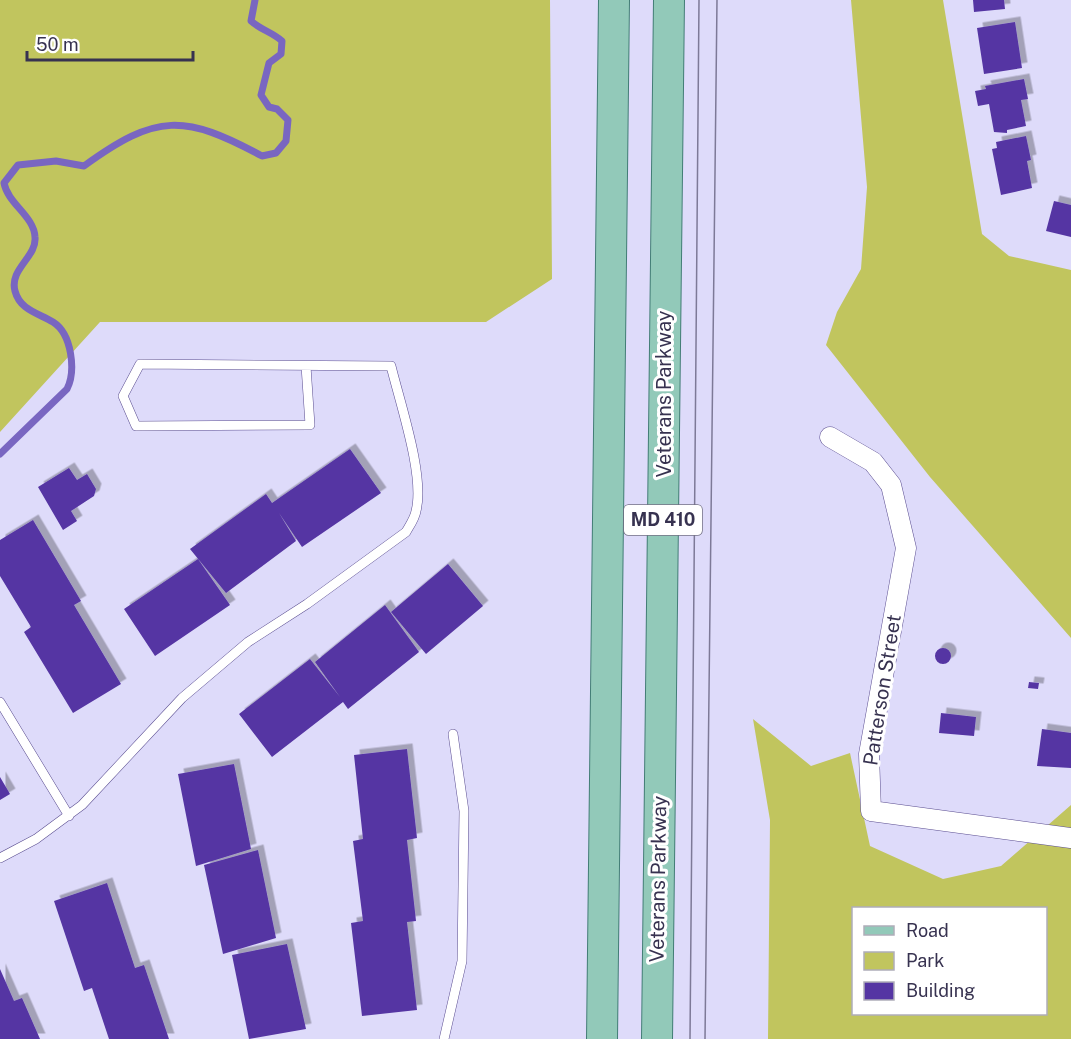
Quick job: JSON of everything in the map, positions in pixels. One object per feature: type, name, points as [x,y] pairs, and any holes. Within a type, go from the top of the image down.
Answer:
[{"type":"main road","name":"MD 410","points":[[602,1039],[614,0]]},
{"type":"main road","name":"Veterans Parkway","points":[[657,1039],[669,0]]},
{"type":"street","name":"Patterson Street","points":[[830,437],[873,462],[891,485],[906,548],[869,754],[871,811],[1071,838]]},
{"type":"lane","points":[[0,858],[36,839],[69,816],[182,698],[248,642],[406,532],[416,514],[417,477],[391,366],[140,364],[123,396],[136,426],[310,425],[306,366]]},
{"type":"lane","points":[[0,702],[69,816]]},
{"type":"lane","points":[[444,1039],[462,961],[464,811],[453,734]]},
{"type":"green space","points":[[0,0],[550,0],[552,279],[486,322],[100,322],[0,432]]},
{"type":"green space","points":[[851,0],[943,0],[982,234],[1009,256],[1071,270],[1071,638],[930,477],[826,345],[837,312],[861,269],[867,187]]},
{"type":"green space","points":[[753,719],[811,766],[850,753],[870,846],[943,879],[1001,866],[1071,805],[1071,1039],[768,1039],[770,820]]},
{"type":"building","points":[[973,0],[1004,0],[1005,9],[974,12]]},
{"type":"building","points":[[1015,22],[1022,68],[984,74],[977,28]]},
{"type":"building","points":[[1024,79],[1028,99],[1021,100],[1026,126],[1007,130],[1007,133],[994,132],[989,104],[978,106],[975,91],[986,89],[985,86]]},
{"type":"building","points":[[1026,136],[1031,160],[1027,161],[1032,188],[1001,195],[992,149],[997,148],[996,142]]},
{"type":"building","points":[[1054,201],[1071,205],[1071,237],[1046,231]]},
{"type":"building","points":[[350,449],[381,493],[302,547],[279,513],[296,541],[226,593],[190,549],[266,494],[272,503]]},
{"type":"building","points":[[69,468],[77,480],[87,474],[96,489],[94,496],[71,511],[77,521],[63,530],[38,487]]},
{"type":"building","points":[[33,520],[81,601],[74,605],[121,684],[73,713],[24,632],[31,627],[0,576],[0,540]]},
{"type":"building","points":[[198,559],[230,605],[155,656],[124,609]]},
{"type":"building","points":[[448,564],[483,606],[426,654],[391,612]]},
{"type":"building","points":[[385,605],[419,652],[348,709],[343,702],[272,757],[239,714],[310,659],[340,697],[315,662]]},
{"type":"building","points":[[940,648],[946,648],[951,656],[949,662],[940,664],[935,659],[935,653]]},
{"type":"building","points":[[1029,682],[1039,683],[1038,689],[1028,688]]},
{"type":"building","points":[[941,713],[976,717],[974,736],[939,733]]},
{"type":"building","points":[[1042,729],[1071,733],[1071,768],[1037,766]]},
{"type":"building","points":[[407,749],[417,838],[407,840],[416,921],[407,922],[417,1010],[362,1016],[351,923],[363,921],[353,841],[363,839],[354,755]]},
{"type":"building","points":[[234,764],[251,849],[196,866],[178,774]]},
{"type":"building","points":[[0,777],[10,794],[0,800]]},
{"type":"building","points":[[258,850],[276,938],[223,954],[204,865]]},
{"type":"building","points":[[107,883],[135,968],[144,965],[169,1039],[109,1039],[92,988],[84,991],[54,901]]},
{"type":"building","points":[[287,944],[306,1029],[249,1039],[232,955]]},
{"type":"building","points":[[0,969],[14,1001],[22,998],[40,1039],[0,1039]]},
{"type":"waterway","points":[[0,454],[67,389],[72,363],[68,344],[59,328],[53,322],[25,307],[17,297],[14,283],[16,276],[32,251],[35,237],[30,223],[10,197],[4,183],[18,165],[56,161],[84,166],[132,136],[152,128],[171,125],[212,132],[262,156],[276,153],[286,141],[288,120],[277,109],[269,107],[261,95],[269,63],[281,54],[282,41],[251,21],[255,0]]},
{"type":"tram line","points":[[690,1039],[699,0]]},
{"type":"tram line","points":[[705,1039],[717,0]]}]
